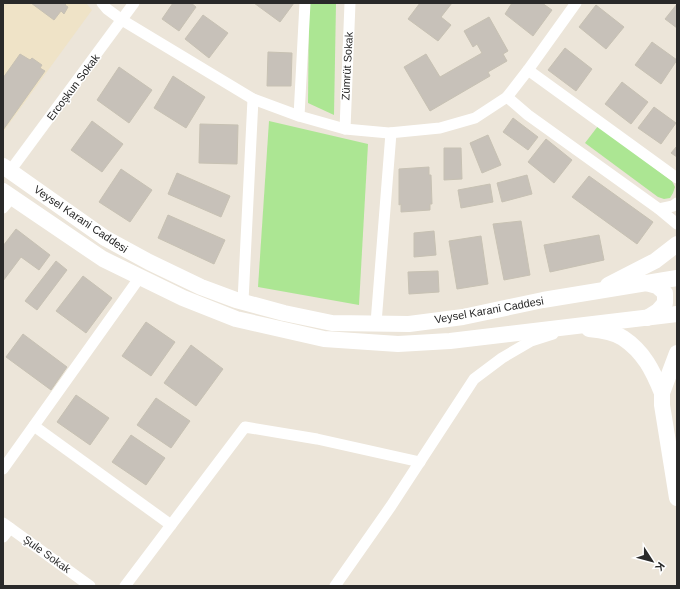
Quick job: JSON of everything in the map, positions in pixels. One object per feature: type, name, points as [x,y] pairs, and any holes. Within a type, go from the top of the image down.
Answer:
[{"type":"main road","name":"Veysel Karani Caddesi","points":[[7,169],[105,238],[149,262],[201,287],[243,302],[284,313],[332,322],[409,324],[463,318],[543,300],[677,278]]},
{"type":"main road","name":"Veysel Karani Caddesi","points":[[6,199],[104,259],[183,298],[236,319],[324,339],[398,344],[450,341],[677,314]]},
{"type":"main road","points":[[593,292],[654,261],[677,244]]},
{"type":"main road","points":[[646,283],[657,286],[665,292],[665,303],[658,311],[647,318]]},
{"type":"main road","points":[[574,326],[600,330],[622,337],[642,355],[653,371],[662,393]]},
{"type":"main road","points":[[677,353],[662,393],[662,405],[677,498]]},
{"type":"street","points":[[102,3],[107,9],[122,20],[254,98],[299,116],[344,129],[391,133],[440,128],[475,118],[507,96],[528,70],[576,3]]},
{"type":"street","name":"Ercoşkun Sokak","points":[[7,169],[134,3]]},
{"type":"street","points":[[299,116],[305,3]]},
{"type":"street","name":"Zümrüt Sokak","points":[[344,129],[350,3]]},
{"type":"street","points":[[528,70],[677,178]]},
{"type":"street","points":[[507,96],[528,115],[659,209],[677,224]]},
{"type":"street","points":[[243,302],[254,98]]},
{"type":"street","points":[[376,323],[391,133]]},
{"type":"street","points":[[659,209],[672,206],[677,202]]},
{"type":"street","points":[[3,469],[140,277]]},
{"type":"street","points":[[335,586],[391,506],[474,379],[502,358],[531,341],[574,326]]},
{"type":"street","points":[[34,426],[171,525]]},
{"type":"street","points":[[125,586],[245,427],[317,439],[420,462]]},
{"type":"street","name":"Şule Sokak","points":[[5,529],[90,586]]},
{"type":"shaded area","points":[[3,3],[86,3],[92,10],[3,132]]},
{"type":"green space","points":[[309,3],[336,3],[334,115],[308,103]]},
{"type":"green space","points":[[269,121],[368,144],[359,305],[258,287]]},
{"type":"green space","points":[[598,126],[672,181],[675,187],[670,198],[664,199],[658,197],[585,143]]},
{"type":"building","points":[[31,3],[67,3],[65,5],[68,7],[64,14],[61,11],[54,20]]},
{"type":"building","points":[[173,3],[191,3],[196,7],[179,31],[162,19]]},
{"type":"building","points":[[254,3],[294,3],[280,22]]},
{"type":"building","points":[[420,3],[452,3],[441,17],[451,25],[438,41],[408,19]]},
{"type":"building","points":[[512,3],[542,3],[552,10],[533,36],[505,14]]},
{"type":"building","points":[[677,4],[677,28],[665,19]]},
{"type":"building","points":[[596,5],[624,27],[606,49],[579,27]]},
{"type":"building","points":[[203,15],[228,33],[209,58],[185,39]]},
{"type":"building","points":[[489,17],[508,51],[503,54],[507,61],[488,72],[490,76],[430,111],[404,67],[426,54],[440,77],[482,53],[477,44],[473,47],[464,31]]},
{"type":"building","points":[[652,42],[677,60],[661,84],[635,65]]},
{"type":"building","points":[[565,48],[592,69],[576,91],[548,70]]},
{"type":"building","points":[[268,52],[292,53],[291,86],[267,86]]},
{"type":"building","points":[[20,54],[30,60],[32,58],[42,65],[40,68],[45,71],[3,130],[3,78]]},
{"type":"building","points":[[119,67],[152,90],[129,123],[97,100]]},
{"type":"building","points":[[173,76],[205,97],[186,128],[154,108]]},
{"type":"building","points":[[622,82],[648,102],[631,124],[605,104]]},
{"type":"building","points":[[654,107],[676,123],[661,144],[638,128]]},
{"type":"building","points":[[513,118],[538,137],[528,150],[503,132]]},
{"type":"building","points":[[92,121],[123,144],[102,172],[71,150]]},
{"type":"building","points":[[200,124],[238,125],[237,164],[199,163]]},
{"type":"building","points":[[488,135],[501,165],[482,173],[470,143]]},
{"type":"building","points":[[546,139],[572,160],[554,183],[528,162]]},
{"type":"building","points":[[677,146],[677,157],[671,153]]},
{"type":"building","points":[[444,148],[461,148],[462,179],[444,180]]},
{"type":"building","points":[[429,167],[429,175],[431,175],[432,204],[430,204],[430,210],[401,212],[401,204],[399,205],[399,169]]},
{"type":"building","points":[[121,169],[152,190],[130,222],[99,202]]},
{"type":"building","points":[[177,173],[230,196],[221,217],[168,194]]},
{"type":"building","points":[[527,175],[532,194],[502,202],[497,183]]},
{"type":"building","points":[[589,176],[653,222],[637,244],[572,197]]},
{"type":"building","points":[[490,184],[493,202],[461,208],[458,190]]},
{"type":"building","points":[[168,215],[225,240],[214,264],[158,238]]},
{"type":"building","points":[[521,221],[530,275],[504,280],[493,224]]},
{"type":"building","points":[[16,229],[50,255],[39,270],[21,257],[3,281],[3,246]]},
{"type":"building","points":[[434,231],[436,255],[414,257],[414,233]]},
{"type":"building","points":[[599,235],[604,260],[550,272],[544,245]]},
{"type":"building","points":[[481,236],[488,284],[457,289],[449,241]]},
{"type":"building","points":[[56,261],[67,270],[37,310],[25,301]]},
{"type":"building","points":[[438,271],[439,292],[409,294],[408,272]]},
{"type":"building","points":[[83,276],[112,298],[86,333],[56,311]]},
{"type":"building","points":[[146,322],[175,342],[151,376],[122,356]]},
{"type":"building","points":[[23,334],[67,367],[51,390],[6,357]]},
{"type":"building","points":[[191,345],[223,369],[196,406],[164,383]]},
{"type":"building","points":[[76,395],[109,418],[90,445],[57,422]]},
{"type":"building","points":[[156,398],[190,421],[171,448],[137,425]]},
{"type":"building","points":[[131,435],[165,458],[146,485],[112,462]]}]
